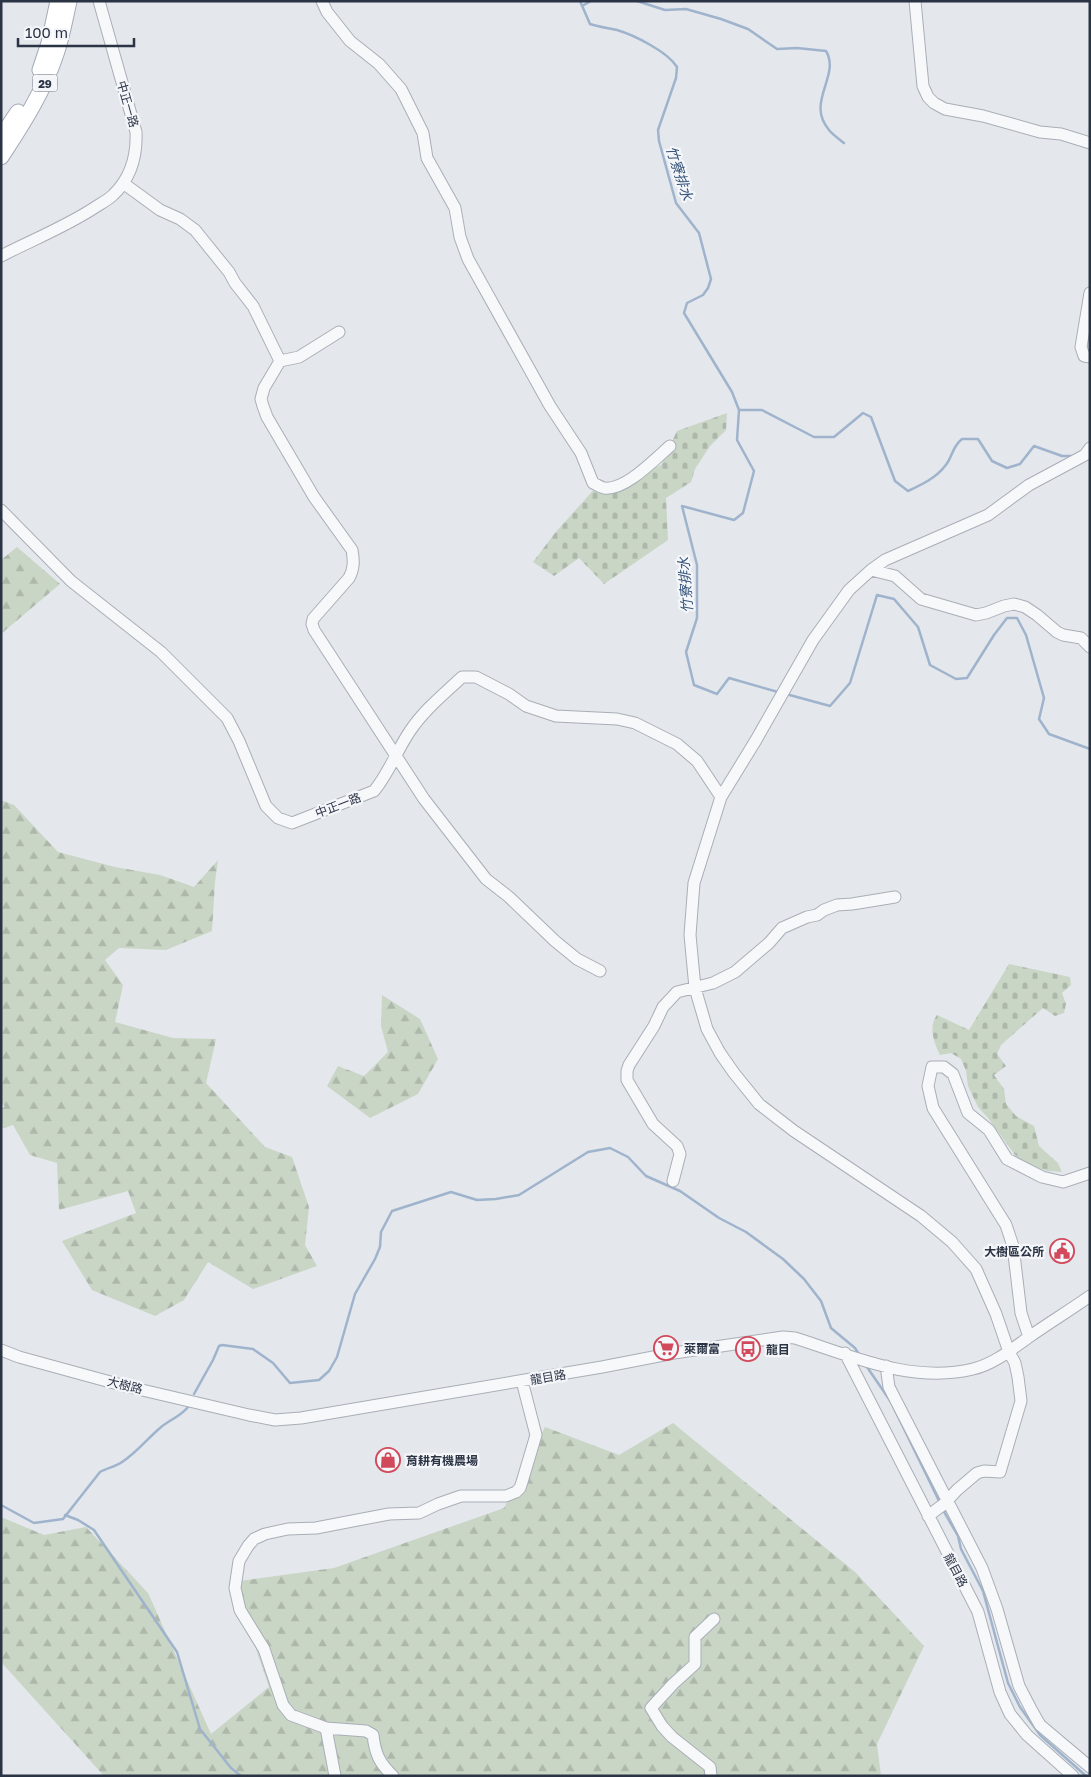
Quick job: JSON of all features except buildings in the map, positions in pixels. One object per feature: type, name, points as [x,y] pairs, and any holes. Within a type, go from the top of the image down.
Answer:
[{"type":"main road","name":"29","points":[[1,137],[23,104],[43,64],[58,1]]},
{"type":"main road","name":"29","points":[[1,157],[51,70],[57,53],[69,1]]},
{"type":"street","name":"中正一路","points":[[1,256],[78,218],[113,195],[123,183],[133,164],[137,149],[136,132],[99,1]]},
{"type":"street","points":[[322,1],[327,12],[350,41],[379,64],[401,88],[423,133],[426,158],[455,208],[460,237],[468,259],[550,406],[581,452],[593,483],[602,488],[610,488],[627,481],[641,473],[670,446]]},
{"type":"street","points":[[915,1],[923,86],[928,97],[934,102],[945,109],[955,112],[983,116],[1040,132],[1061,134],[1090,143]]},
{"type":"street","points":[[123,183],[160,210],[180,219],[195,230],[230,272],[235,283],[253,306],[280,361]]},
{"type":"street","points":[[1090,293],[1081,346],[1084,356],[1090,357]]},
{"type":"street","points":[[339,332],[299,357],[280,361],[264,388],[262,399],[267,417],[314,496],[352,550],[353,572],[313,619],[312,624],[320,642],[424,799],[486,879],[510,897],[555,941],[577,959],[600,972]]},
{"type":"street","points":[[931,1514],[977,1473],[984,1471],[1000,1472],[1021,1401],[1015,1363],[976,1269],[952,1242],[921,1216],[794,1131],[759,1104],[734,1074],[707,1029],[695,988],[690,935],[694,883],[721,797],[814,640],[850,590],[871,570],[885,560],[988,515],[1029,485],[1086,452]]},
{"type":"street","name":"中正一路","points":[[1,510],[71,580],[161,652],[227,718],[240,741],[266,806],[278,818],[292,822],[374,791],[381,783],[410,730],[426,711],[462,677],[476,677],[509,694],[526,706],[556,716],[617,719],[635,723],[677,744],[697,762],[721,797]]},
{"type":"street","points":[[871,570],[896,576],[921,599],[976,615],[1014,604],[1025,607],[1037,614],[1057,632],[1081,638],[1090,647]]},
{"type":"street","points":[[673,1181],[680,1154],[676,1146],[653,1124],[627,1080],[627,1070],[654,1026],[663,1007],[677,992],[712,983],[735,972],[769,943],[782,928],[806,917],[817,915],[837,905],[895,897]]},
{"type":"street","points":[[1029,1337],[1021,1313],[1013,1246],[1006,1225],[933,1108],[928,1086],[932,1067],[944,1067],[953,1074],[968,1113],[989,1130],[1007,1160],[1042,1177],[1064,1182],[1090,1173]]},
{"type":"street","points":[[882,1366],[913,1373],[937,1374],[974,1369],[1009,1352],[1090,1296]]},
{"type":"street","name":"龍目路","points":[[250,1415],[275,1420],[301,1418],[674,1353],[783,1337],[795,1338],[882,1366],[889,1387],[946,1502],[978,1560],[988,1610],[1000,1692],[1010,1714],[1034,1730],[1071,1765],[1090,1767]]},
{"type":"street","name":"大樹路","points":[[1,1350],[19,1357],[125,1386],[250,1415]]},
{"type":"street","name":"龍目路","points":[[845,1353],[931,1514],[988,1610],[1019,1686],[1034,1730],[1071,1765]]},
{"type":"street","points":[[393,1776],[375,1753],[373,1735],[366,1731],[326,1728],[291,1715],[283,1704],[264,1649],[240,1610],[235,1588],[239,1561],[254,1539],[265,1534],[288,1529],[316,1528],[389,1514],[419,1513],[461,1496],[506,1496],[516,1492],[520,1488],[536,1435],[522,1381]]},
{"type":"street","points":[[711,1776],[710,1767],[672,1737],[662,1726],[651,1708],[695,1664],[695,1637],[714,1619]]},
{"type":"street","points":[[326,1728],[335,1776]]},
{"type":"green space","points":[[727,413],[726,430],[710,446],[695,469],[691,482],[666,498],[668,540],[604,584],[579,558],[554,576],[533,562],[555,533],[597,486],[626,481],[661,465],[677,431]]},
{"type":"green space","points":[[17,547],[60,584],[1,634],[1,560]]},
{"type":"green space","points":[[1,800],[14,805],[58,852],[115,867],[160,875],[194,887],[218,860],[212,931],[166,950],[119,948],[105,960],[123,985],[115,1022],[173,1038],[216,1039],[206,1083],[265,1147],[292,1157],[309,1207],[305,1245],[317,1266],[253,1289],[208,1262],[184,1300],[155,1316],[92,1290],[62,1241],[136,1213],[128,1191],[59,1210],[57,1163],[30,1155],[13,1125],[1,1129],[1,1108],[5,1107],[1,1102]]},
{"type":"green space","points":[[1009,964],[1070,977],[1071,985],[1062,993],[1066,1004],[1064,1013],[1055,1016],[1043,1008],[1001,1045],[997,1054],[1006,1066],[994,1075],[1004,1089],[1006,1104],[1016,1116],[1034,1126],[1039,1146],[1058,1163],[1062,1172],[1048,1171],[1030,1166],[1015,1155],[978,1107],[968,1086],[966,1071],[961,1059],[951,1053],[940,1055],[934,1040],[932,1029],[937,1015],[969,1030]]},
{"type":"green space","points":[[382,995],[420,1019],[438,1059],[418,1094],[370,1118],[327,1086],[338,1066],[364,1076],[388,1052],[381,1026]]},
{"type":"green space","points":[[673,1423],[855,1572],[924,1646],[877,1744],[881,1776],[104,1776],[1,1662],[1,1517],[44,1535],[86,1527],[148,1593],[211,1734],[269,1687],[233,1582],[334,1568],[504,1508],[545,1427],[619,1455]]},
{"type":"waterway","name":"竹寮排水","points":[[580,1],[590,24],[617,30],[641,40],[659,50],[673,61],[677,67],[676,78],[658,130],[659,141],[676,203],[699,233],[711,279],[703,295],[687,303],[684,313],[732,392],[739,410],[737,440],[754,471],[743,513],[734,520],[682,506],[697,565],[697,618],[686,652],[694,685],[717,694],[729,678],[778,692]]},
{"type":"waterway","points":[[582,6],[591,1]]},
{"type":"waterway","points":[[637,1],[665,10],[686,9],[721,19],[748,29],[777,49],[797,48],[826,51],[829,60],[829,70],[821,99],[823,120],[829,130],[844,143]]},
{"type":"waterway","points":[[739,410],[762,410],[814,437],[834,437],[863,413],[871,417],[895,481],[908,491],[937,474],[948,463],[956,446],[962,439],[978,439],[992,461],[1007,468],[1020,464],[1034,446],[1062,456],[1073,456]]},
{"type":"waterway","name":"竹寮排水","points":[[786,694],[830,706],[850,683],[877,595],[894,599],[918,627],[930,665],[956,679],[967,678],[1007,618],[1017,618],[1026,635],[1044,698],[1039,719],[1049,734],[1090,749]]},
{"type":"waterway","points":[[194,1394],[219,1346],[222,1345],[253,1349],[273,1363],[290,1383],[319,1380],[329,1371],[337,1357],[355,1294],[375,1259],[380,1247],[381,1232],[392,1211],[451,1192],[477,1200],[519,1195],[588,1152],[610,1148],[628,1157],[646,1176],[680,1191],[719,1218],[746,1232],[783,1259],[804,1279],[821,1301],[831,1328],[855,1348],[860,1356]]},
{"type":"waterway","points":[[867,1367],[891,1402],[940,1503]]},
{"type":"waterway","points":[[1,1505],[34,1523],[63,1519],[100,1472],[117,1465],[127,1458],[160,1428],[188,1407]]},
{"type":"waterway","points":[[943,1510],[958,1536],[961,1549],[983,1591],[1008,1683],[1020,1707],[1040,1735],[1086,1776]]},
{"type":"waterway","points":[[65,1515],[78,1520],[94,1530],[177,1652],[200,1729],[231,1768],[241,1776]]},
{"type":"place","name":"大樹區公所","points":[[1062,1251]]},
{"type":"place","name":"萊爾富","points":[[666,1348]]},
{"type":"place","name":"龍目","points":[[748,1349]]},
{"type":"place","name":"育耕有機農場","points":[[388,1460]]}]
